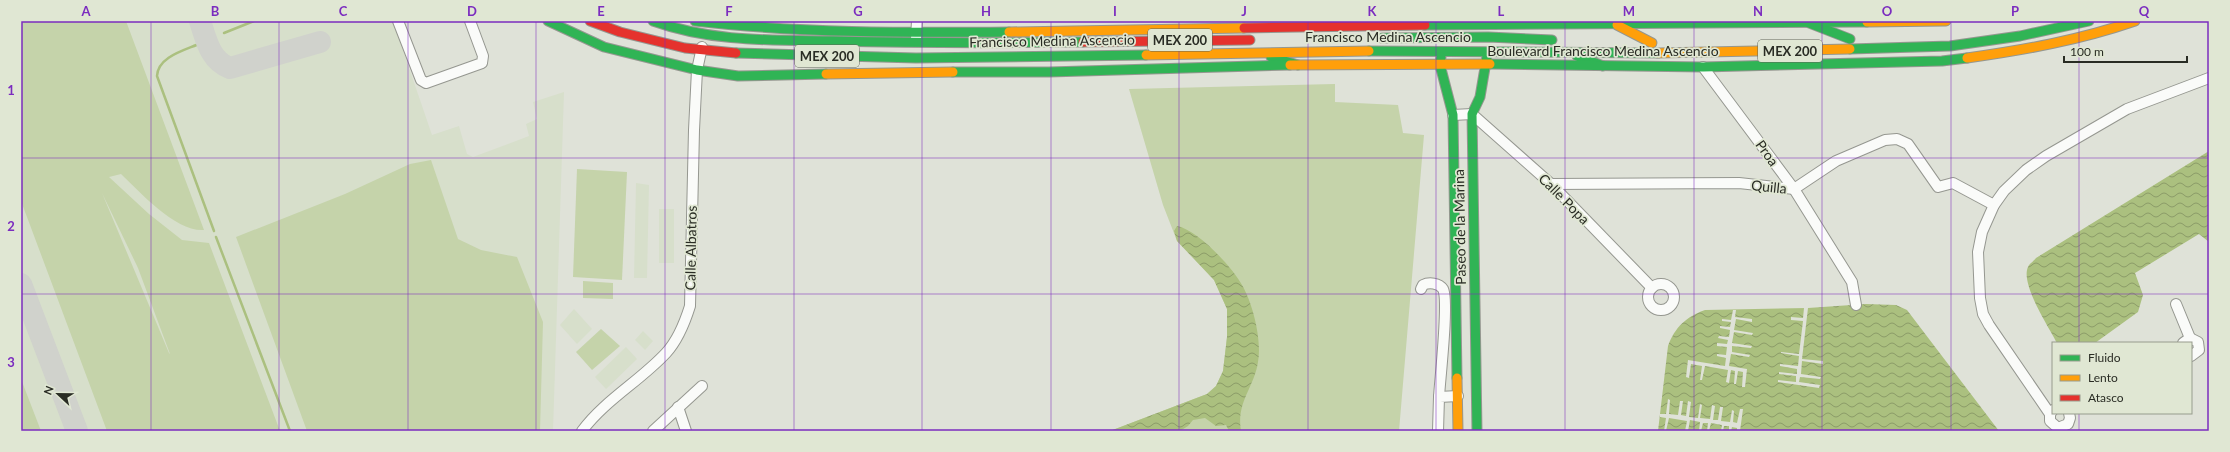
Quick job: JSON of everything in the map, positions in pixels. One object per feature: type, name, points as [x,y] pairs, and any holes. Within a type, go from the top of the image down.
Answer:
[{"type":"main road","name":"Boulevard Francisco Medina Ascencio","points":[[548,21],[566,31],[604,47],[697,70],[738,76],[940,71],[1049,72],[1298,65],[1487,64],[1703,67],[1774,64],[1942,61],[2023,49],[2097,34],[2135,21]]},
{"type":"main road","name":"Francisco Medina Ascencio","points":[[590,21],[620,32],[685,48],[739,53],[916,58],[1442,50],[1686,53],[1807,51],[1950,46],[2020,36],[2089,21]]},
{"type":"main road","name":"Francisco Medina Ascencio","points":[[653,21],[667,27],[704,36],[916,44],[1258,40]]},
{"type":"main road","name":"Francisco Medina Ascencio","points":[[695,21],[764,28],[916,33],[1351,24],[1617,25],[1946,21]]},
{"type":"main road","name":"MEX 200","points":[[1809,23],[1854,39],[1826,39]]},
{"type":"main road","name":"Paseo de la Marina","points":[[1477,431],[1472,114],[1480,97],[1487,64],[1488,24]]},
{"type":"main road","name":"Paseo de la Marina","points":[[1444,25],[1440,65],[1453,115],[1458,431]]},
{"type":"main road","points":[[1617,25],[1656,43],[1630,42]]},
{"type":"main road","points":[[1887,38],[1946,36]]},
{"type":"main road","name":"Francisco Medina Ascencio","points":[[1369,38],[1488,37],[1562,40]]},
{"type":"main road","points":[[1774,64],[1807,51]]},
{"type":"main road","points":[[1255,52],[1298,65]]},
{"type":"main road","points":[[1567,52],[1603,66]]},
{"type":"main road","points":[[1458,392],[1476,387]]},
{"type":"main road","points":[[1458,408],[1476,406]]},
{"type":"street","points":[[398,21],[422,80],[426,84],[482,63],[483,56],[470,21]]},
{"type":"street","points":[[916,58],[917,21]]},
{"type":"street","name":"Calle Albatros","points":[[582,431],[596,416],[667,352],[683,327],[690,306],[697,70],[706,23]]},
{"type":"street","name":"Proa","points":[[1703,67],[1794,189],[1852,282],[1856,305]]},
{"type":"street","points":[[2072,415],[2065,426],[2058,428],[2052,424],[2052,412],[1989,325],[1983,314],[1978,252],[1982,232],[1994,205],[2004,191],[2026,170],[2046,156],[2127,109],[2209,78]]},
{"type":"street","points":[[1453,115],[1472,114]]},
{"type":"street","name":"Calle Popa","points":[[1472,114],[1551,184],[1652,288]]},
{"type":"street","name":"Quilla","points":[[1551,184],[1739,183],[1794,189],[1836,161],[1885,140],[1897,138],[1908,144],[1938,187],[1954,183],[1994,205]]},
{"type":"street","points":[[1421,289],[1423,285],[1432,284],[1439,285],[1443,290],[1445,309],[1438,431]]},
{"type":"street","points":[[2176,304],[2186,340],[2196,340],[2199,346],[2198,352],[2192,355]]},
{"type":"street","points":[[653,431],[702,386]]},
{"type":"street","points":[[1439,397],[1458,392]]},
{"type":"street","points":[[678,407],[686,431]]},
{"type":"shaded area","points":[[21,21],[393,21],[432,135],[459,126],[467,154],[473,157],[529,136],[526,124],[537,119],[533,102],[564,92],[553,431],[21,431]]},
{"type":"shaded area","points":[[21,21],[126,21],[204,230],[193,229],[182,225],[171,218],[149,201],[121,174],[109,177],[149,214],[182,240],[209,243],[280,431],[107,431],[21,201]],"holes":[[[102,193],[138,268],[170,354]]]},
{"type":"shaded area","points":[[1335,84],[1335,102],[1398,105],[1403,133],[1424,135],[1399,431],[1110,431],[1207,394],[1216,386],[1223,371],[1227,337],[1227,309],[1214,280],[1177,241],[1163,205],[1129,89]]},
{"type":"shaded area","points":[[431,160],[458,239],[481,250],[517,257],[543,322],[540,431],[307,431],[236,237],[345,194],[410,164]]},
{"type":"shaded area","points":[[577,169],[627,172],[622,280],[573,277]]},
{"type":"shaded area","points":[[636,183],[649,185],[647,278],[634,278]]},
{"type":"shaded area","points":[[659,209],[674,209],[674,263],[659,263]]},
{"type":"shaded area","points":[[583,281],[613,283],[613,299],[583,298]]},
{"type":"shaded area","points":[[574,309],[592,329],[577,344],[560,325]]},
{"type":"shaded area","points":[[601,329],[620,346],[592,370],[576,352]]},
{"type":"shaded area","points":[[643,331],[653,341],[645,350],[635,340]]},
{"type":"shaded area","points":[[626,347],[637,359],[606,389],[595,377]]},
{"type":"shaded area","points":[[21,379],[41,431],[21,431]]},
{"type":"water","points":[[2209,151],[2209,242],[2199,234],[2135,273],[2143,295],[2138,312],[2096,342],[2056,342],[2036,305],[2028,284],[2028,267],[2036,258]]},
{"type":"water","points":[[1177,226],[1195,234],[1223,259],[1237,277],[1250,302],[1258,333],[1259,353],[1256,371],[1243,403],[1240,421],[1241,431],[1229,431],[1226,425],[1216,426],[1205,418],[1193,420],[1188,426],[1180,431],[1110,431],[1207,394],[1216,386],[1223,371],[1227,337],[1227,309],[1214,280],[1177,241],[1174,231]]},
{"type":"water","points":[[1866,304],[1896,305],[1907,310],[1999,431],[1658,431],[1668,346],[1674,333],[1687,319],[1705,310],[1808,308]]},
{"type":"pier","points":[[1804,308],[1808,308],[1802,359],[1823,361],[1823,364],[1802,361],[1801,374],[1821,377],[1820,379],[1800,377],[1799,382],[1820,385],[1819,388],[1778,382],[1778,380],[1796,382],[1796,376],[1779,374],[1779,372],[1797,374],[1797,369],[1780,366],[1780,364],[1798,366],[1799,356],[1781,352],[1799,354],[1803,321],[1791,320],[1791,317],[1803,318]]},
{"type":"pier","points":[[1733,310],[1736,310],[1735,317],[1752,319],[1752,322],[1736,319],[1734,330],[1753,333],[1752,335],[1734,332],[1732,343],[1752,346],[1751,348],[1732,346],[1732,352],[1750,355],[1749,357],[1731,354],[1729,366],[1747,369],[1745,387],[1742,387],[1743,372],[1738,371],[1736,384],[1734,384],[1735,371],[1731,370],[1729,383],[1726,382],[1728,370],[1705,366],[1702,380],[1700,380],[1702,366],[1691,364],[1689,378],[1686,377],[1688,360],[1725,366],[1726,358],[1717,356],[1717,354],[1726,355],[1727,347],[1717,346],[1717,343],[1727,344],[1728,340],[1718,338],[1719,336],[1729,337],[1730,330],[1720,328],[1720,326],[1730,327],[1731,322],[1722,321],[1722,319],[1731,320]]},
{"type":"pier","points":[[1668,399],[1670,400],[1669,414],[1678,415],[1680,401],[1683,401],[1681,415],[1686,416],[1688,401],[1691,402],[1689,417],[1698,418],[1700,404],[1702,405],[1700,418],[1710,419],[1712,405],[1715,406],[1713,420],[1718,420],[1720,407],[1723,407],[1721,421],[1730,422],[1732,410],[1734,411],[1733,422],[1737,423],[1740,409],[1743,409],[1740,431],[1737,431],[1737,428],[1732,427],[1731,431],[1729,431],[1729,426],[1724,426],[1723,431],[1721,431],[1722,425],[1711,423],[1709,431],[1707,431],[1708,423],[1703,423],[1701,431],[1699,431],[1700,422],[1690,420],[1688,431],[1685,431],[1687,421],[1669,418],[1666,431],[1664,431],[1666,418],[1660,417],[1660,414],[1666,414]]},
{"type":"waterway","points":[[224,33],[254,21]]},
{"type":"waterway","points":[[201,43],[181,51],[167,59],[162,63],[157,76],[214,231]]},
{"type":"waterway","points":[[216,237],[290,431]]},
{"type":"taxiway","points":[[200,21],[213,55],[223,65],[230,68],[320,42]]},
{"type":"taxiway","points":[[21,284],[77,431]]},
{"type":"traffic: fast","points":[[548,21],[604,47],[697,70],[738,76],[826,74]]},
{"type":"traffic: fast","points":[[653,21],[697,33],[764,40],[989,43],[1083,42]]},
{"type":"traffic: fast","points":[[695,21],[812,30],[1009,32]]},
{"type":"traffic: fast","points":[[1850,49],[1950,46],[2020,36],[2089,21]]},
{"type":"traffic: fast","points":[[1425,25],[1867,22]]},
{"type":"traffic: fast","points":[[1809,23],[1850,39]]},
{"type":"traffic: fast","points":[[1382,38],[1488,37],[1552,40]]},
{"type":"traffic: fast","points":[[1369,51],[1658,53]]},
{"type":"traffic: fast","points":[[736,53],[916,58],[1146,55]]},
{"type":"traffic: fast","points":[[1477,431],[1472,114],[1480,97],[1487,56]]},
{"type":"traffic: fast","points":[[1577,56],[1603,66]]},
{"type":"traffic: fast","points":[[1271,57],[1298,65]]},
{"type":"traffic: fast","points":[[1441,57],[1440,65],[1453,115],[1457,378]]},
{"type":"traffic: fast","points":[[1490,64],[1703,67],[1942,61],[1967,58]]},
{"type":"traffic: fast","points":[[953,72],[1049,72],[1290,65]]},
{"type":"traffic: slow","points":[[1867,22],[1946,21]]},
{"type":"traffic: slow","points":[[1967,58],[2052,44],[2094,34],[2135,21]]},
{"type":"traffic: slow","points":[[1617,25],[1652,43]]},
{"type":"traffic: slow","points":[[1009,32],[1244,28]]},
{"type":"traffic: slow","points":[[1658,53],[1850,49]]},
{"type":"traffic: slow","points":[[1146,55],[1369,51]]},
{"type":"traffic: slow","points":[[1290,65],[1490,64]]},
{"type":"traffic: slow","points":[[826,74],[953,72]]},
{"type":"traffic: slow","points":[[1457,378],[1458,431]]},
{"type":"traffic: jam","points":[[590,21],[620,32],[685,48],[736,53]]},
{"type":"traffic: jam","points":[[1244,28],[1425,25]]},
{"type":"traffic: jam","points":[[1083,42],[1250,40]]}]
